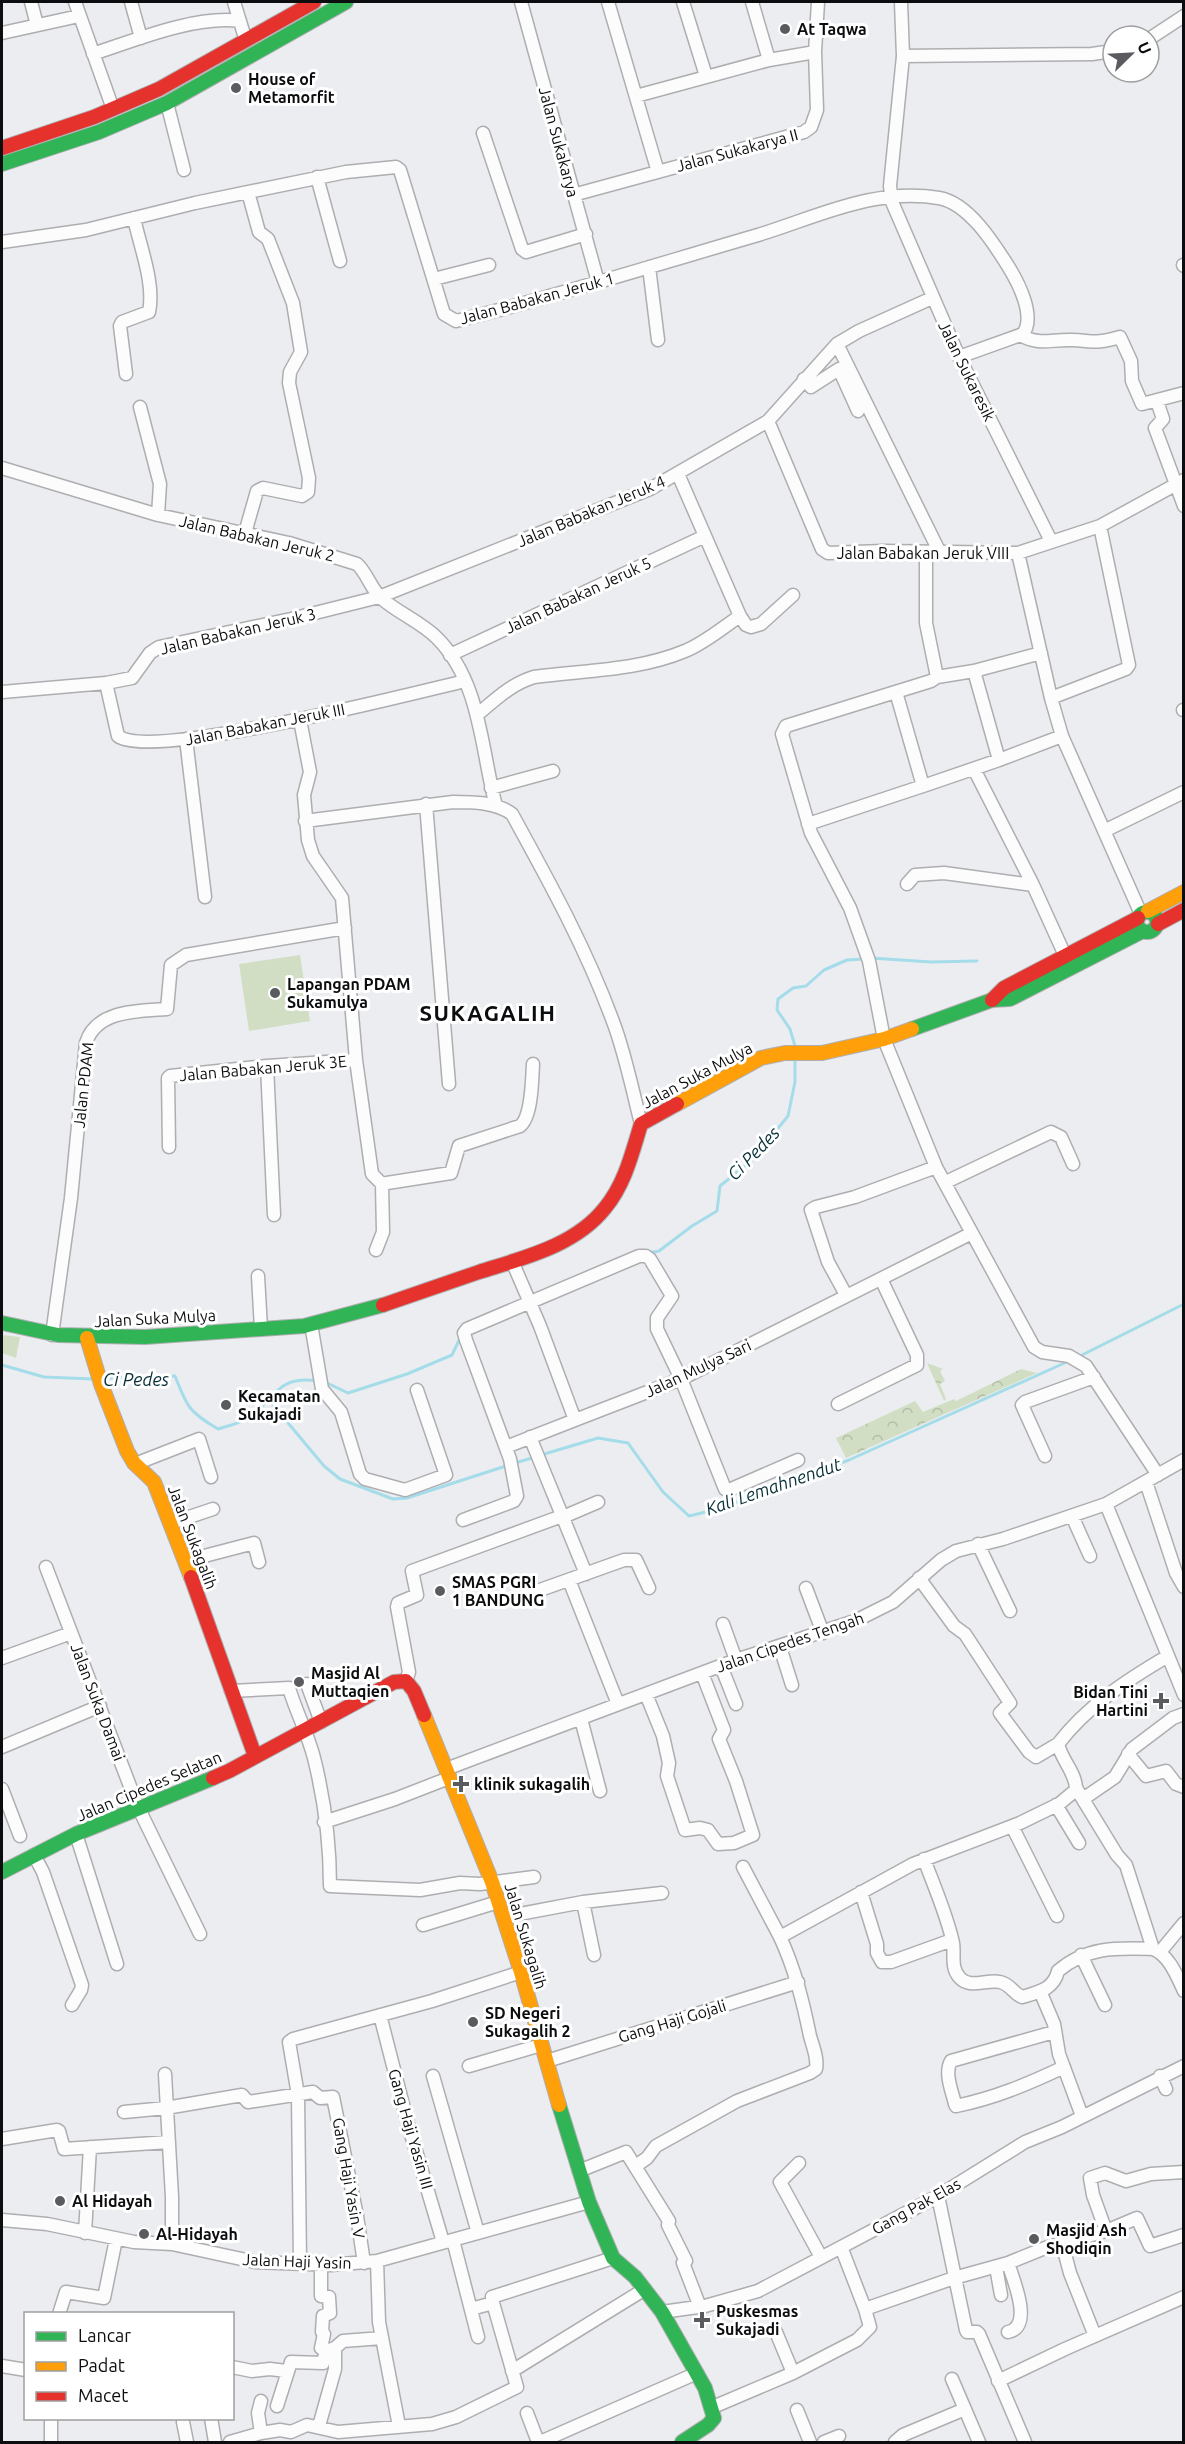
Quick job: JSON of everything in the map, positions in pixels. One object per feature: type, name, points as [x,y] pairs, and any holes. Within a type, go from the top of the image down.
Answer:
[{"type":"street","points":[[31,2],[37,25]]},
{"type":"street","points":[[75,2],[113,109]]},
{"type":"street","points":[[131,2],[141,38]]},
{"type":"street","points":[[234,2],[246,41]]},
{"type":"street","points":[[2,148],[113,109],[159,89],[314,2]]},
{"type":"street","points":[[2,164],[99,132],[167,103],[346,2]]},
{"type":"street","name":"Jalan Sukakarya","points":[[521,2],[598,282]]},
{"type":"street","points":[[608,2],[658,172]]},
{"type":"street","points":[[683,2],[706,76]]},
{"type":"street","points":[[752,2],[769,60]]},
{"type":"street","name":"Jalan Sukakarya II","points":[[573,195],[804,132],[811,127],[817,110],[815,52],[818,2]]},
{"type":"street","points":[[891,196],[890,186],[903,57],[901,2]]},
{"type":"street","points":[[2,33],[79,16]]},
{"type":"street","points":[[1161,31],[1184,16]]},
{"type":"street","points":[[93,54],[195,23],[230,19],[240,21]]},
{"type":"street","points":[[636,96],[769,60],[815,52]]},
{"type":"street","points":[[903,57],[1101,53]]},
{"type":"street","points":[[167,103],[184,170]]},
{"type":"street","points":[[483,134],[522,249],[526,252],[586,234]]},
{"type":"street","name":"Jalan Babakan Jeruk 1","points":[[2,242],[86,230],[318,177],[390,166],[400,170],[444,314],[456,321],[649,267],[867,200],[891,196],[939,198],[963,209],[996,247],[1018,286],[1028,316],[1027,329],[1020,335]]},
{"type":"street","points":[[318,177],[339,261]]},
{"type":"street","points":[[245,533],[257,491],[262,488],[302,496],[308,492],[309,478],[289,383],[290,372],[301,352],[293,303],[268,239],[259,232],[248,192]]},
{"type":"street","name":"Jalan Sukaresik","points":[[891,196],[932,298],[959,357],[1051,541]]},
{"type":"street","points":[[126,374],[120,326],[122,322],[149,312],[151,305],[150,287],[134,218]]},
{"type":"street","points":[[434,279],[489,265]]},
{"type":"street","points":[[649,267],[658,340]]},
{"type":"street","name":"Jalan Babakan Jeruk 4","points":[[379,597],[650,489],[678,474],[768,421],[837,344],[859,331],[932,298]]},
{"type":"street","points":[[959,357],[1020,335],[1036,343],[1071,340],[1092,343],[1123,334],[1131,361],[1132,381],[1141,402],[1144,404],[1184,393]]},
{"type":"street","points":[[837,344],[940,553]]},
{"type":"street","points":[[804,379],[811,387],[839,369],[858,411]]},
{"type":"street","points":[[1157,401],[1163,419],[1155,428],[1180,482],[1184,506]]},
{"type":"street","points":[[140,407],[160,484],[158,515]]},
{"type":"street","name":"Jalan Babakan Jeruk VIII","points":[[768,421],[824,551],[1018,553],[1100,526],[1180,482]]},
{"type":"street","name":"Jalan Babakan Jeruk 2","points":[[2,468],[158,515],[289,543],[357,564],[363,569],[379,597],[428,631],[450,655],[465,681],[478,714],[496,806]]},
{"type":"street","points":[[678,474],[746,625],[751,627],[760,624],[793,595]]},
{"type":"street","points":[[1051,698],[1126,669],[1129,665],[1100,526]]},
{"type":"street","name":"Jalan Babakan Jeruk 5","points":[[450,655],[705,536]]},
{"type":"street","points":[[926,552],[926,623],[937,677]]},
{"type":"street","points":[[1018,553],[1051,698],[1062,736],[1142,919],[1156,915],[1158,924],[1184,910]]},
{"type":"street","name":"Jalan Babakan Jeruk 3","points":[[2,692],[106,683],[132,678],[150,653],[159,647],[291,619],[379,597]]},
{"type":"street","points":[[478,714],[513,685],[522,681],[534,677],[622,668],[655,661],[692,648],[740,616]]},
{"type":"street","points":[[1041,653],[974,671],[937,677],[931,681],[786,726],[782,730],[808,824],[819,853],[850,908],[867,957],[884,1039],[936,1167],[1034,1347],[1042,1352],[1069,1356],[1086,1366],[1158,1475]]},
{"type":"street","points":[[974,671],[999,760]]},
{"type":"street","name":"Jalan Babakan Jeruk III","points":[[106,683],[116,732],[122,739],[186,739],[300,720],[465,681]]},
{"type":"street","points":[[896,692],[923,786]]},
{"type":"street","points":[[300,720],[310,772],[304,795],[308,840],[313,856],[340,893],[356,1060],[372,1174],[382,1184],[384,1232],[376,1250]]},
{"type":"street","points":[[808,824],[974,769],[1062,736]]},
{"type":"street","points":[[186,739],[206,897]]},
{"type":"street","points":[[974,769],[1069,962]]},
{"type":"street","points":[[491,788],[553,771]]},
{"type":"street","points":[[1104,831],[1184,792]]},
{"type":"street","points":[[305,821],[426,804],[474,802],[496,806],[512,814],[571,921],[616,1029],[641,1124]]},
{"type":"street","points":[[426,804],[449,1084]]},
{"type":"street","points":[[907,884],[915,875],[944,873],[1033,885]]},
{"type":"street","name":"Jalan Suka Mulya","points":[[2,1323],[52,1335],[87,1338],[155,1337],[311,1324],[394,1302],[512,1261],[579,1233],[607,1208],[621,1186],[641,1124],[761,1058],[785,1053],[833,1051],[884,1039],[992,1000],[1010,999],[1184,892]]},
{"type":"street","name":"Jalan PDAM","points":[[52,1335],[71,1198],[86,1042],[89,1032],[105,1018],[167,1009],[171,965],[186,956],[345,928]]},
{"type":"street","name":"Jalan Babakan Jeruk 3E","points":[[169,1147],[168,1078],[170,1076],[356,1060]]},
{"type":"street","points":[[382,1184],[451,1173],[459,1146],[513,1130],[524,1124],[529,1107],[533,1064]]},
{"type":"street","points":[[267,1066],[274,1215]]},
{"type":"street","points":[[946,1182],[1051,1132],[1061,1137],[1073,1164]]},
{"type":"street","points":[[846,1296],[828,1262],[811,1210],[855,1197],[936,1167]]},
{"type":"street","name":"Jalan Mulya Sari","points":[[506,1447],[532,1443],[575,1420],[681,1379],[972,1233]]},
{"type":"street","points":[[463,1520],[514,1501],[517,1496],[510,1459],[464,1333],[473,1326],[531,1304],[639,1256],[646,1256],[672,1296],[657,1318],[657,1329],[681,1379],[726,1490],[798,1460]]},
{"type":"street","points":[[512,1261],[531,1304],[575,1420]]},
{"type":"street","points":[[258,1276],[261,1329]]},
{"type":"street","points":[[838,1404],[917,1365],[917,1355],[881,1279]]},
{"type":"street","points":[[311,1324],[322,1389],[340,1410],[361,1475],[385,1486],[405,1490],[446,1474],[417,1390]]},
{"type":"street","name":"Jalan Sukagalih","points":[[87,1338],[99,1379],[127,1451],[135,1464],[154,1482],[171,1523],[255,1756]]},
{"type":"street","points":[[1046,1456],[1022,1405],[1094,1377]]},
{"type":"street","points":[[135,1464],[199,1439],[211,1477]]},
{"type":"street","points":[[532,1443],[586,1574]]},
{"type":"street","name":"Jalan Cipedes Tengah","points":[[324,1821],[395,1799],[516,1741],[581,1719],[736,1660],[823,1633],[878,1611],[893,1602],[941,1560],[956,1551],[1003,1539],[1106,1504],[1184,1460]]},
{"type":"street","points":[[1146,1482],[1176,1573],[1184,1587]]},
{"type":"street","points":[[562,1517],[598,1502]]},
{"type":"street","points":[[1106,1504],[1184,1695]]},
{"type":"street","points":[[171,1523],[213,1509]]},
{"type":"street","points":[[1072,1516],[1089,1556]]},
{"type":"street","name":"Jalan Sukagalih","points":[[562,1517],[412,1571],[417,1595],[398,1603],[409,1672],[406,1681],[414,1691],[492,1882],[589,2202],[613,2258],[645,2289],[662,2312],[697,2373],[713,2407]]},
{"type":"street","points":[[185,1561],[254,1543],[259,1562]]},
{"type":"street","points":[[978,1544],[1010,1611]]},
{"type":"street","points":[[526,1595],[624,1560],[636,1560],[649,1588]]},
{"type":"street","points":[[46,1567],[71,1633]]},
{"type":"street","points":[[919,1578],[954,1626],[965,1634],[1010,1703],[1000,1713],[1029,1752],[1036,1757],[1058,1744],[1103,1698],[1129,1679],[1168,1656]]},
{"type":"street","points":[[568,1580],[618,1704]]},
{"type":"street","points":[[806,1588],[823,1633]]},
{"type":"street","points":[[723,1624],[736,1660]]},
{"type":"street","name":"Jalan Suka Damai","points":[[2,1658],[71,1633],[138,1807],[200,1934]]},
{"type":"street","points":[[780,1647],[792,1685]]},
{"type":"street","points":[[721,1666],[736,1704]]},
{"type":"street","points":[[646,1694],[663,1736],[669,1763],[667,1776],[685,1830],[700,1828],[708,1830],[718,1844],[734,1843],[753,1835],[736,1781],[719,1739],[724,1730],[702,1673]]},
{"type":"street","name":"Jalan Cipedes Selatan","points":[[2,1872],[76,1834],[138,1807],[209,1781],[394,1682],[406,1681]]},
{"type":"street","points":[[307,1684],[321,1722]]},
{"type":"street","points":[[231,1691],[290,1688],[314,1756],[320,1784],[330,1859],[330,1886],[420,1890],[460,1883],[534,1877]]},
{"type":"street","points":[[2,1747],[100,1706]]},
{"type":"street","points":[[780,1937],[924,1859],[1012,1826],[1115,1777],[1128,1754],[1157,1730],[1184,1714]]},
{"type":"street","points":[[581,1719],[600,1791]]},
{"type":"street","points":[[1058,1744],[1064,1762],[1075,1778],[1080,1794],[1117,1855],[1126,1865],[1156,1950],[1173,1968],[1184,1991]]},
{"type":"street","points":[[1128,1754],[1144,1775],[1166,1771],[1176,1784],[1184,1787]]},
{"type":"street","points":[[2,1789],[20,1836]]},
{"type":"street","points":[[1056,1805],[1079,1843]]},
{"type":"street","points":[[1012,1826],[1057,1916]]},
{"type":"street","points":[[76,1834],[117,1964]]},
{"type":"street","points":[[34,1855],[43,1872],[82,1985],[72,2005]]},
{"type":"street","points":[[924,1859],[952,1941],[953,1964],[960,1979],[967,1983],[977,1984],[993,1981],[1003,1983],[1022,1997],[1053,1985],[1058,1971],[1081,1955],[1091,1951],[1156,1950],[1184,1923]]},
{"type":"street","points":[[637,2165],[647,2158],[656,2146],[737,2101],[810,2073],[816,2068],[816,2057],[798,1982],[780,1937],[743,1867]]},
{"type":"street","points":[[861,1892],[877,1944],[877,1953],[882,1962],[891,1962],[952,1941]]},
{"type":"street","points":[[504,1917],[583,1902],[662,1893]]},
{"type":"street","points":[[423,1924],[498,1902]]},
{"type":"street","points":[[583,1902],[594,1955]]},
{"type":"street","points":[[1081,1955],[1105,2005]]},
{"type":"street","points":[[300,2263],[298,2095],[289,2042],[380,2014],[432,2001],[521,1972]]},
{"type":"street","name":"Gang Haji Gojali","points":[[547,2061],[798,1982]]},
{"type":"street","points":[[1040,1991],[1049,2011],[1064,2067],[1082,2116]]},
{"type":"street","name":"Gang Haji Yasin III","points":[[380,2014],[408,2124],[471,2309],[478,2337]]},
{"type":"street","points":[[1054,2032],[951,2061],[948,2073],[955,2104],[984,2100],[1016,2090],[1064,2067]]},
{"type":"street","points":[[469,2066],[541,2045]]},
{"type":"street","name":"Gang Pak Elas","points":[[662,2312],[700,2307],[758,2291],[938,2196],[1025,2142],[1062,2127],[1184,2066]]},
{"type":"street","points":[[165,2074],[172,2244]]},
{"type":"street","points":[[433,2076],[478,2233]]},
{"type":"street","points":[[1160,2076],[1166,2089]]},
{"type":"street","name":"Gang Haji Yasin V","points":[[298,2095],[313,2092],[320,2098],[334,2099],[357,2216],[370,2262]]},
{"type":"street","points":[[124,2112],[166,2108],[242,2095],[248,2102],[298,2095]]},
{"type":"street","points":[[2,2139],[57,2130],[64,2149],[169,2142]]},
{"type":"street","points":[[85,2233],[90,2147]]},
{"type":"street","points":[[579,2171],[625,2151],[637,2165],[669,2221],[668,2224],[686,2261],[683,2263],[700,2307]]},
{"type":"street","points":[[799,2163],[780,2182],[820,2257]]},
{"type":"street","points":[[1106,2231],[1093,2195],[1090,2178],[1105,2173],[1126,2181],[1151,2174],[1184,2172]]},
{"type":"street","points":[[938,2196],[966,2330],[979,2334],[1025,2442]]},
{"type":"street","name":"Jalan Haji Yasin","points":[[2,2220],[47,2224],[116,2239],[172,2244],[255,2262],[321,2265],[370,2262],[589,2202]]},
{"type":"street","points":[[865,2309],[954,2278],[1002,2265],[1062,2243],[1106,2231],[1137,2218],[1150,2246],[1184,2235]]},
{"type":"street","points":[[59,2312],[66,2292],[104,2298],[116,2239]]},
{"type":"street","points":[[1062,2243],[1070,2273],[1095,2336]]},
{"type":"street","points":[[682,2442],[708,2425],[714,2418],[713,2407],[793,2373],[857,2340],[868,2331],[870,2327],[865,2309],[843,2252]]},
{"type":"street","points":[[230,2442],[261,2433],[280,2430],[291,2432],[307,2425],[320,2426],[339,2437],[399,2426],[432,2424],[456,2417],[483,2405],[517,2387],[492,2297],[613,2258]]},
{"type":"street","points":[[370,2262],[399,2426]]},
{"type":"street","points":[[321,2265],[321,2296],[328,2297],[330,2313],[323,2316],[322,2332],[324,2334],[321,2348],[330,2350]]},
{"type":"street","points":[[1001,2295],[1002,2265]]},
{"type":"street","points":[[1002,2265],[1021,2307],[1019,2326],[1008,2332]]},
{"type":"street","points":[[512,2371],[645,2289]]},
{"type":"street","points":[[998,2381],[1184,2297]]},
{"type":"street","points":[[471,2309],[493,2304]]},
{"type":"street","points":[[776,2332],[793,2373]]},
{"type":"street","points":[[277,2406],[286,2371],[291,2362],[323,2363],[330,2350],[343,2341],[382,2338]]},
{"type":"street","points":[[320,2426],[335,2369],[330,2350]]},
{"type":"street","points":[[2,2366],[24,2370]]},
{"type":"street","points":[[234,2367],[252,2371],[270,2369],[286,2371]]},
{"type":"street","points":[[527,2413],[539,2442],[697,2373]]},
{"type":"street","points":[[952,2379],[979,2442]]},
{"type":"street","points":[[261,2401],[258,2413],[261,2433]]},
{"type":"street","points":[[895,2442],[903,2435],[964,2409]]},
{"type":"street","points":[[797,2410],[810,2442]]},
{"type":"street","points":[[51,2420],[51,2442]]},
{"type":"street","points":[[211,2420],[215,2442]]},
{"type":"street","points":[[183,2422],[187,2442]]},
{"type":"street","points":[[824,2442],[839,2436]]},
{"type":"green space","name":"Lapangan PDAM Sukamulya","points":[[300,955],[310,1021],[249,1031],[239,964]]},
{"type":"green space","points":[[2,1335],[20,1337],[16,1358],[2,1353]]},
{"type":"green space","points":[[927,1363],[943,1369],[940,1371],[945,1381],[940,1384],[946,1399],[944,1401]]},
{"type":"green space","points":[[1021,1369],[1037,1373],[846,1458],[836,1438],[915,1401],[923,1412],[954,1399],[956,1401]]},
{"type":"waterway","name":"Ci Pedes","points":[[871,958],[931,962],[977,961]]},
{"type":"waterway","name":"Ci Pedes","points":[[795,1046],[790,1029],[777,1010],[778,999],[793,988],[806,986],[824,970],[847,960],[864,959]]},
{"type":"waterway","name":"Ci Pedes","points":[[648,1253],[659,1251],[692,1226],[717,1211],[720,1186],[751,1161],[788,1116],[795,1082],[795,1058]]},
{"type":"waterway","name":"Kali Lemahnendut","points":[[1078,1357],[1184,1304]]},
{"type":"waterway","name":"Ci Pedes","points":[[325,1382],[348,1393],[407,1374],[452,1355],[461,1336]]},
{"type":"waterway","name":"Kali Lemahnendut","points":[[541,1455],[598,1438],[628,1443],[663,1492],[689,1516],[718,1509],[849,1460],[1069,1361]]},
{"type":"waterway","name":"Ci Pedes","points":[[2,1365],[44,1377],[93,1379]]},
{"type":"waterway","name":"Ci Pedes","points":[[106,1378],[175,1376],[190,1408],[218,1429],[246,1419],[284,1385],[304,1380],[318,1381]]},
{"type":"waterway","name":"Kali Lemahnendut","points":[[268,1399],[324,1466],[340,1479],[393,1499],[407,1498],[509,1465]]},
{"type":"waterway","name":"Kali Lemahnendut","points":[[515,1463],[535,1457]]},
{"type":"traffic: fast","points":[[2,164],[99,132],[167,103],[346,2]]},
{"type":"traffic: fast","points":[[1147,912],[1154,915],[1157,922],[1154,929],[1147,932],[1140,929],[1137,922],[1140,915],[1147,912]]},
{"type":"traffic: fast","points":[[912,1029],[992,1000],[1010,999],[1143,931]]},
{"type":"traffic: fast","points":[[2,1323],[58,1335],[145,1337],[304,1326],[383,1305]]},
{"type":"traffic: fast","points":[[2,1872],[76,1834],[213,1778]]},
{"type":"traffic: fast","points":[[559,2105],[589,2202],[613,2258],[635,2277],[662,2312],[705,2388],[714,2418],[708,2425],[682,2442]]},
{"type":"traffic: slow","points":[[1148,911],[1184,892]]},
{"type":"traffic: slow","points":[[677,1104],[761,1058],[785,1053],[822,1053],[884,1039],[912,1029]]},
{"type":"traffic: slow","points":[[87,1338],[101,1384],[127,1451],[134,1463],[154,1482],[191,1577]]},
{"type":"traffic: slow","points":[[424,1715],[492,1882],[521,1972],[559,2105]]},
{"type":"traffic: jam","points":[[2,148],[94,117],[159,89],[314,2]]},
{"type":"traffic: jam","points":[[1158,924],[1184,910]]},
{"type":"traffic: jam","points":[[992,1000],[1004,988],[1138,918]]},
{"type":"traffic: jam","points":[[383,1305],[530,1256],[579,1232],[605,1208],[618,1189],[641,1124],[677,1104]]},
{"type":"traffic: jam","points":[[191,1577],[255,1756]]},
{"type":"traffic: jam","points":[[213,1778],[394,1682],[406,1681],[414,1691],[424,1715]]},
{"type":"place","name":"At Taqwa","points":[[785,29]]},
{"type":"place","name":"House of Metamorfit","points":[[236,88]]},
{"type":"place","name":"Lapangan PDAM Sukamulya","points":[[275,993]]},
{"type":"place","name":"Kecamatan Sukajadi","points":[[226,1405]]},
{"type":"place","name":"SMAS PGRI 1 BANDUNG","points":[[440,1591]]},
{"type":"place","name":"Masjid Al Muttaqien","points":[[299,1682]]},
{"type":"place","name":"Bidan Tini Hartini","points":[[1161,1701]]},
{"type":"place","name":"klinik sukagalih","points":[[461,1784]]},
{"type":"place","name":"SD Negeri Sukagalih 2","points":[[473,2022]]},
{"type":"place","name":"Al Hidayah","points":[[60,2201]]},
{"type":"place","name":"Al-Hidayah","points":[[144,2234]]},
{"type":"place","name":"Masjid Ash Shodiqin","points":[[1034,2239]]},
{"type":"place","name":"Puskesmas Sukajadi","points":[[702,2320]]},
{"type":"district","name":"SUKAGALIH","points":[[488,1012]]}]
